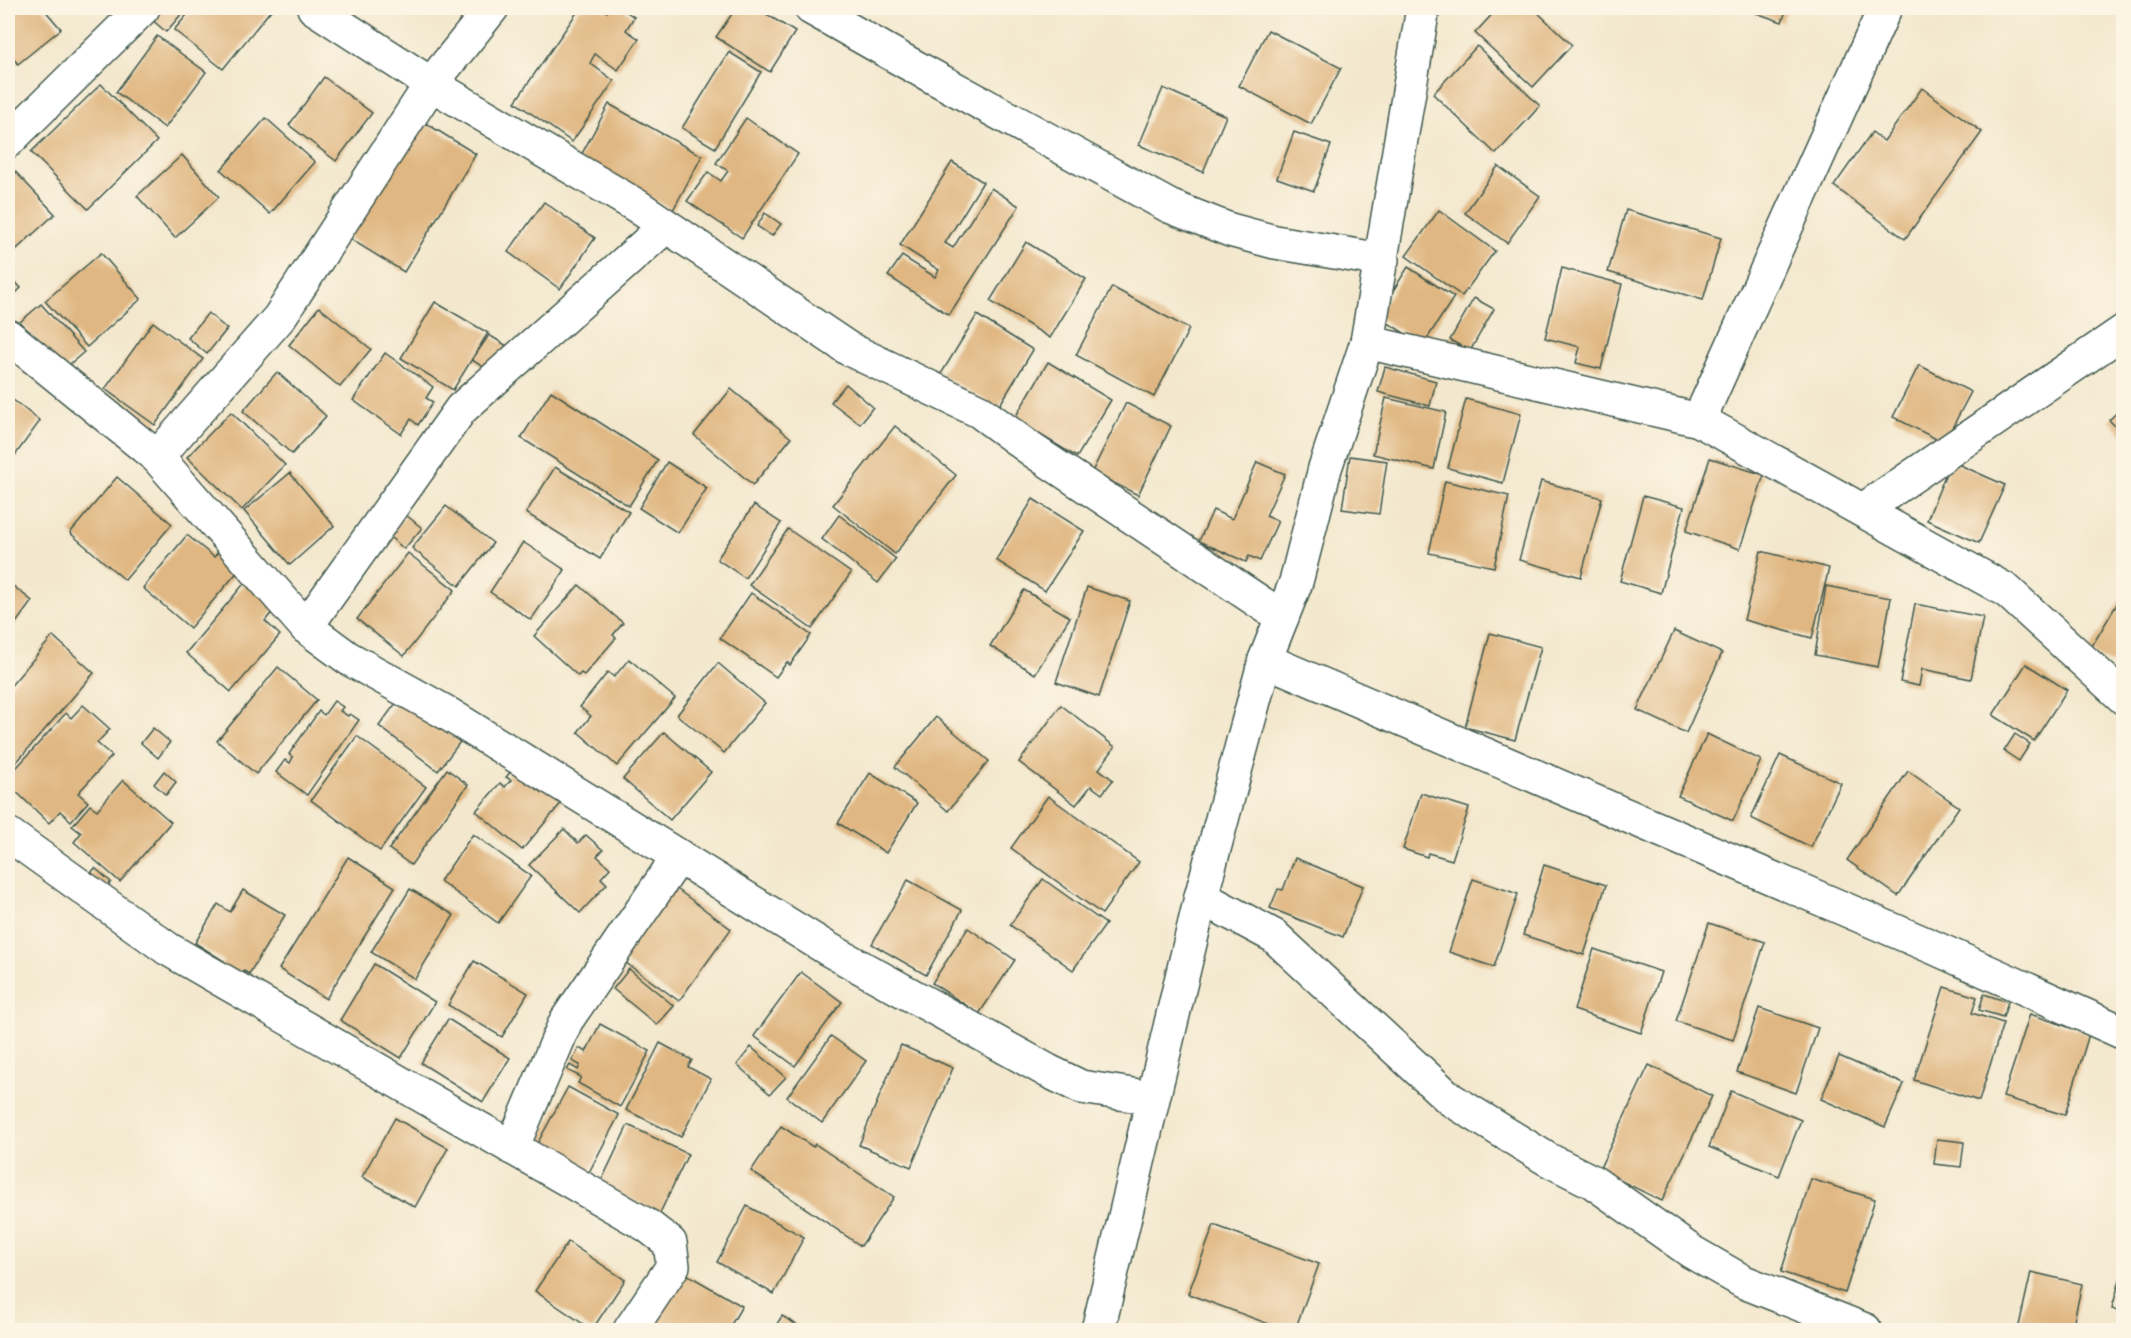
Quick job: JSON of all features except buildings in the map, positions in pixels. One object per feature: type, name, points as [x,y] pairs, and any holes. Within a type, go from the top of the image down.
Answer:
[{"type":"street","points":[[8,141],[143,8]]},
{"type":"street","points":[[314,8],[431,84],[637,206],[849,349],[979,411],[1032,450],[1282,617]]},
{"type":"street","points":[[157,457],[279,318],[431,84],[492,8]]},
{"type":"street","points":[[811,8],[1169,206],[1230,230],[1275,243],[1382,260]]},
{"type":"street","points":[[1098,1330],[1201,897],[1265,660],[1296,582],[1324,468],[1367,342],[1423,8]]},
{"type":"street","points":[[1699,420],[1885,8]]},
{"type":"street","points":[[306,627],[461,409],[666,226]]},
{"type":"street","points":[[1863,510],[2124,331]]},
{"type":"street","points":[[8,336],[157,457],[306,627],[348,658],[445,712],[828,949],[1048,1071],[1081,1087],[1152,1098]]},
{"type":"street","points":[[1367,342],[1699,420],[2006,590],[2124,698]]},
{"type":"street","points":[[1265,660],[1924,943],[2124,1033]]},
{"type":"street","points":[[8,834],[168,950],[648,1226],[670,1243],[673,1266],[630,1330]]},
{"type":"street","points":[[512,1148],[566,1021],[679,856]]},
{"type":"street","points":[[1201,897],[1274,936],[1450,1099],[1547,1159],[1593,1182],[1692,1252],[1744,1282],[1865,1330]]}]
